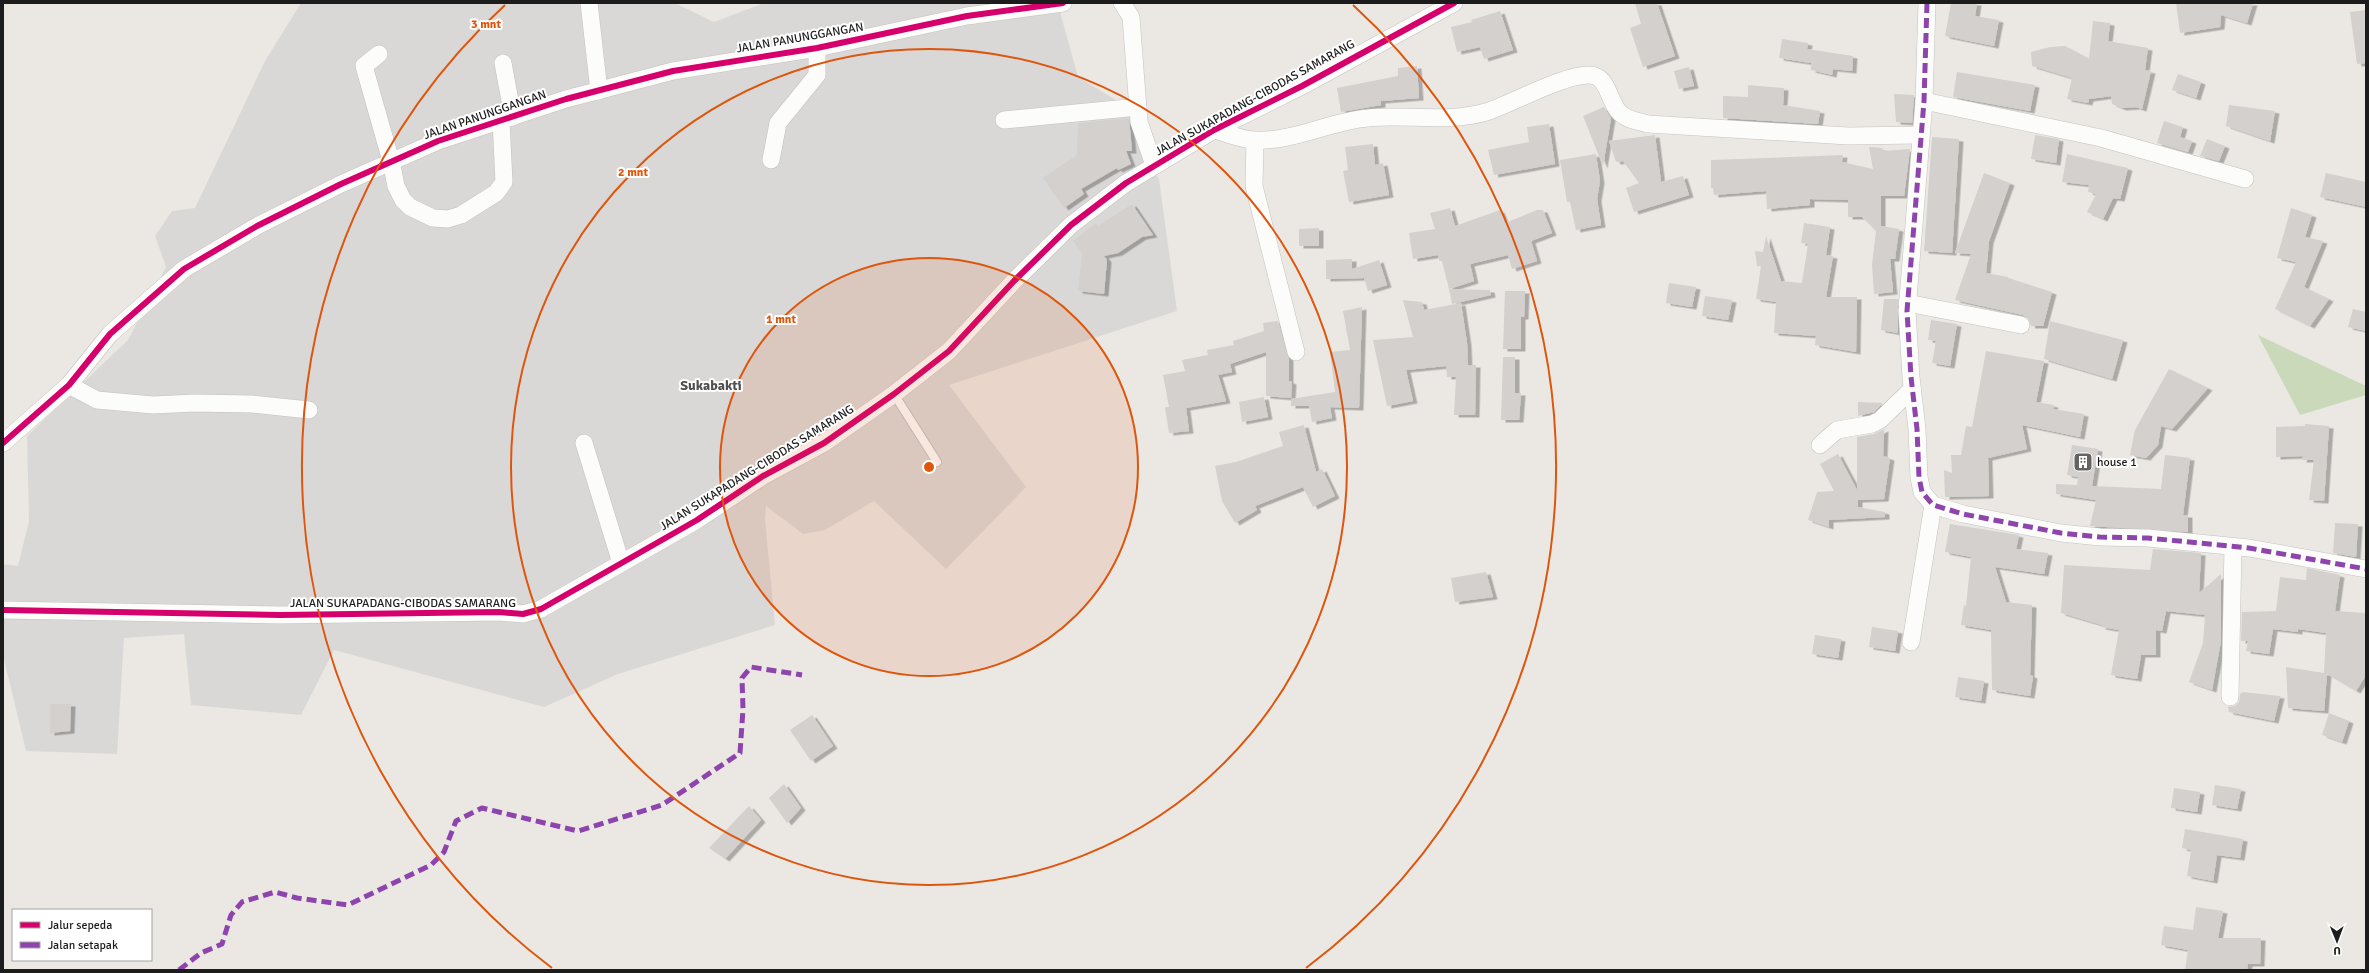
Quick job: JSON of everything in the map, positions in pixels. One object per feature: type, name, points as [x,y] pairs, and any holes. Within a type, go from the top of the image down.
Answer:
[{"type":"street","points":[[589,3],[599,91]]},
{"type":"street","name":"JALAN PANUNGGANGAN","points":[[3,443],[70,385],[110,334],[184,269],[257,226],[392,161],[438,141],[507,118],[673,71],[817,48],[967,16],[1063,3]]},
{"type":"street","name":"JALAN SUKAPADANG-CIBODAS SAMARANG","points":[[3,610],[280,615],[499,612],[523,614],[541,609],[697,520],[763,476],[824,443],[894,394],[949,351],[1014,281],[1071,225],[1126,183],[1214,130],[1302,86],[1454,3]]},
{"type":"street","points":[[1927,3],[1924,100],[1907,304],[1912,389],[1917,429],[1918,477],[1922,492],[1933,505],[1963,514],[2061,533],[2148,538],[2234,547],[2366,569]]},
{"type":"street","points":[[1125,4],[1131,17],[1139,122],[1154,165]]},
{"type":"street","points":[[771,160],[778,123],[817,75],[817,48]]},
{"type":"street","points":[[379,54],[364,66],[392,161],[396,186],[402,200],[410,207],[433,218],[448,219],[461,214],[496,192],[504,182],[507,118],[503,64]]},
{"type":"street","points":[[1214,130],[1255,140],[1293,136],[1368,118],[1453,116],[1485,112],[1564,81],[1589,75],[1595,76],[1605,84],[1616,109],[1621,114],[1648,124],[1848,136],[1920,135]]},
{"type":"street","points":[[1924,100],[2101,138],[2245,179]]},
{"type":"street","points":[[1004,120],[1138,107]]},
{"type":"street","points":[[1255,140],[1254,186],[1296,352]]},
{"type":"street","points":[[1907,304],[2021,326]]},
{"type":"street","points":[[70,385],[97,400],[153,406],[194,403],[251,404],[309,410]]},
{"type":"street","points":[[1820,446],[1837,430],[1872,424],[1880,420],[1912,389]]},
{"type":"street","points":[[584,443],[621,563]]},
{"type":"street","points":[[1911,642],[1933,505]]},
{"type":"street","points":[[2230,697],[2234,547]]},
{"type":"lane","points":[[894,394],[936,462]]},
{"type":"shaded area","points":[[301,3],[675,3],[714,22],[764,3],[1038,3],[1059,8],[1078,77],[1142,116],[1151,168],[1159,179],[1177,311],[949,385],[1026,487],[946,569],[874,501],[825,530],[803,534],[766,506],[765,519],[775,625],[618,674],[544,707],[334,650],[301,715],[191,705],[184,634],[124,638],[117,754],[26,751],[3,655],[3,564],[18,566],[29,521],[27,436],[128,340],[166,267],[155,236],[172,211],[195,208],[265,61]]},
{"type":"green space","points":[[2258,335],[2366,386],[2366,395],[2300,415]]},
{"type":"building","points":[[1635,3],[1657,3],[1675,56],[1643,67],[1630,28],[1641,24]]},
{"type":"building","points":[[1951,3],[1977,3],[1975,16],[1999,20],[1994,46],[1945,36]]},
{"type":"building","points":[[2176,3],[2253,3],[2247,23],[2221,15],[2220,27],[2180,33]]},
{"type":"building","points":[[2366,10],[2366,63],[2357,64],[2350,12]]},
{"type":"building","points":[[1500,11],[1513,50],[1484,59],[1480,47],[1457,52],[1451,27],[1472,22],[1471,20]]},
{"type":"building","points":[[2093,21],[2110,23],[2108,41],[2148,48],[2145,70],[2151,71],[2142,109],[2136,107],[2122,108],[2112,104],[2111,96],[2089,99],[2088,103],[2067,99],[2072,78],[2032,66],[2031,52],[2050,47],[2065,46],[2089,59]]},
{"type":"building","points":[[1782,39],[1808,43],[1807,49],[1853,56],[1852,71],[1833,69],[1832,75],[1811,70],[1811,63],[1779,58]]},
{"type":"building","points":[[1417,66],[1419,98],[1381,101],[1381,105],[1341,112],[1337,88],[1398,76],[1398,68]]},
{"type":"building","points":[[1689,67],[1694,86],[1679,89],[1674,71]]},
{"type":"building","points":[[1957,72],[2035,85],[2030,111],[1953,97]]},
{"type":"building","points":[[2178,74],[2201,82],[2196,98],[2172,90]]},
{"type":"building","points":[[1748,85],[1784,88],[1783,105],[1820,111],[1818,124],[1723,118],[1723,96],[1748,97]]},
{"type":"building","points":[[1894,94],[1914,95],[1912,123],[1896,122]]},
{"type":"building","points":[[2229,105],[2275,111],[2270,141],[2226,126]]},
{"type":"building","points":[[1604,107],[1611,118],[1603,166],[1583,116]]},
{"type":"building","points":[[1129,118],[1132,151],[1126,151],[1131,164],[1118,170],[1117,168],[1081,189],[1084,194],[1064,208],[1043,178],[1077,155],[1078,123]]},
{"type":"building","points":[[2164,121],[2183,127],[2180,137],[2192,141],[2188,152],[2157,143]]},
{"type":"building","points":[[1549,124],[1555,164],[1494,175],[1488,150],[1529,142],[1527,127]]},
{"type":"building","points":[[1655,135],[1661,182],[1683,176],[1689,195],[1634,212],[1626,188],[1639,183],[1623,161],[1616,162],[1609,141]]},
{"type":"building","points":[[2035,135],[2059,139],[2056,163],[2031,159]]},
{"type":"building","points":[[1932,137],[1959,139],[1952,253],[1924,251]]},
{"type":"building","points":[[2207,139],[2225,146],[2219,161],[2200,156]]},
{"type":"building","points":[[1373,144],[1375,165],[1383,163],[1389,195],[1349,202],[1343,171],[1348,170],[1345,147]]},
{"type":"building","points":[[1869,147],[1882,148],[1884,151],[1910,149],[1904,196],[1881,196],[1881,226],[1899,229],[1895,259],[1890,259],[1893,292],[1874,294],[1872,265],[1876,231],[1862,217],[1848,217],[1848,200],[1810,199],[1810,205],[1767,209],[1766,191],[1714,195],[1713,188],[1711,188],[1711,160],[1843,155],[1842,162],[1873,169]]},
{"type":"building","points":[[1596,154],[1600,181],[1597,199],[1601,225],[1576,230],[1570,202],[1567,202],[1560,160]]},
{"type":"building","points":[[2067,154],[2128,168],[2120,199],[2113,198],[2103,219],[2087,212],[2096,194],[2088,192],[2089,185],[2062,182]]},
{"type":"building","points":[[1984,173],[2010,183],[1989,241],[1986,273],[2008,277],[2052,292],[2043,326],[2031,326],[2028,318],[2023,315],[1955,300],[1971,254],[1955,253]]},
{"type":"building","points":[[2326,173],[2366,182],[2366,207],[2320,197]]},
{"type":"building","points":[[1132,204],[1153,235],[1142,237],[1118,253],[1104,256],[1107,260],[1104,294],[1078,291],[1082,253],[1073,241],[1096,223],[1098,226]]},
{"type":"building","points":[[1450,208],[1455,226],[1500,210],[1505,223],[1537,210],[1543,210],[1552,233],[1531,241],[1537,261],[1512,269],[1508,255],[1470,264],[1474,281],[1449,289],[1442,261],[1439,261],[1438,255],[1413,259],[1409,233],[1435,229],[1430,213]]},
{"type":"building","points":[[2291,208],[2312,215],[2305,237],[2323,241],[2304,287],[2329,299],[2310,326],[2275,309],[2296,262],[2277,258]]},
{"type":"building","points":[[1804,223],[1830,227],[1826,255],[1833,256],[1826,297],[1857,297],[1856,352],[1815,345],[1816,336],[1774,333],[1776,302],[1756,299],[1761,266],[1757,266],[1755,251],[1763,252],[1766,236],[1781,281],[1802,283],[1808,244],[1801,243]]},
{"type":"building","points":[[1319,228],[1319,246],[1299,246],[1299,229]]},
{"type":"building","points":[[1352,259],[1352,269],[1379,260],[1387,285],[1368,291],[1364,278],[1326,279],[1326,260]]},
{"type":"building","points":[[1669,283],[1696,287],[1692,307],[1666,303]]},
{"type":"building","points":[[1449,289],[1490,290],[1491,295],[1452,304]]},
{"type":"building","points":[[1505,291],[1525,291],[1524,317],[1521,317],[1521,349],[1503,349]]},
{"type":"building","points":[[1705,296],[1732,300],[1728,320],[1702,316]]},
{"type":"building","points":[[1884,299],[1898,299],[1898,333],[1881,330]]},
{"type":"building","points":[[1403,300],[1422,302],[1424,310],[1461,303],[1467,343],[1468,365],[1476,365],[1475,415],[1454,415],[1456,377],[1447,377],[1446,366],[1406,370],[1413,401],[1387,406],[1373,340],[1413,337]]},
{"type":"building","points":[[1362,307],[1359,408],[1330,407],[1332,418],[1312,422],[1309,406],[1291,406],[1291,399],[1335,392],[1330,352],[1350,350],[1343,311]]},
{"type":"building","points":[[2353,309],[2366,312],[2366,331],[2348,327]]},
{"type":"building","points":[[1931,320],[1957,324],[1950,366],[1932,363],[1936,341],[1928,340]]},
{"type":"building","points":[[1278,321],[1289,359],[1289,381],[1292,382],[1291,398],[1266,396],[1266,352],[1230,364],[1232,372],[1218,375],[1226,401],[1186,408],[1189,431],[1169,433],[1165,407],[1169,407],[1163,375],[1185,371],[1182,360],[1208,355],[1207,350],[1234,345],[1233,341],[1264,331],[1263,323]]},
{"type":"building","points":[[2050,321],[2123,340],[2112,379],[2044,359]]},
{"type":"building","points":[[1986,351],[2044,361],[2036,402],[2054,405],[2053,409],[2084,414],[2080,437],[2022,425],[2027,449],[1988,458],[1989,496],[1945,497],[1944,470],[1952,473],[1951,455],[1961,455],[1966,426],[1972,427]]},
{"type":"building","points":[[1503,357],[1515,357],[1515,393],[1521,393],[1519,420],[1501,420]]},
{"type":"building","points":[[2169,369],[2208,388],[2172,429],[2161,426],[2158,445],[2146,458],[2130,455],[2135,430]]},
{"type":"building","points":[[1264,397],[1268,417],[1242,422],[1239,402]]},
{"type":"building","points":[[1858,402],[1882,404],[1874,412],[1858,416]]},
{"type":"building","points":[[2305,424],[2329,426],[2324,501],[2309,500],[2314,460],[2302,460],[2303,456],[2276,457],[2276,427],[2305,426]]},
{"type":"building","points":[[1304,425],[1316,472],[1322,469],[1335,496],[1313,507],[1303,487],[1255,506],[1257,510],[1235,523],[1222,501],[1215,466],[1236,462],[1283,446],[1279,432]]},
{"type":"building","points":[[1884,429],[1883,456],[1890,458],[1884,499],[1858,500],[1858,507],[1885,512],[1885,517],[1829,520],[1829,527],[1808,520],[1817,492],[1834,491],[1820,464],[1838,454],[1857,490],[1857,437],[1874,434]]},
{"type":"building","points":[[2072,445],[2098,449],[2092,486],[2161,489],[2165,455],[2190,458],[2183,515],[2188,515],[2188,532],[2090,526],[2096,500],[2056,494],[2056,484],[2077,485],[2078,477],[2067,475]]},
{"type":"building","points":[[2335,523],[2358,524],[2356,557],[2333,553]]},
{"type":"building","points":[[1950,524],[2019,535],[2016,549],[2048,553],[2044,574],[1995,567],[2006,602],[2032,605],[2030,675],[2033,676],[2030,696],[1992,690],[1991,630],[1961,625],[1964,605],[1966,606],[1971,557],[1945,552]]},
{"type":"building","points":[[2153,549],[2201,553],[2199,593],[2221,574],[2221,641],[2212,690],[2189,682],[2203,643],[2205,615],[2166,611],[2162,631],[2156,630],[2156,655],[2141,655],[2137,679],[2111,675],[2119,630],[2101,627],[2102,625],[2061,613],[2064,565],[2150,570]]},
{"type":"building","points":[[2307,568],[2340,575],[2335,611],[2366,613],[2366,675],[2356,691],[2327,674],[2324,711],[2288,708],[2286,667],[2324,673],[2326,633],[2298,629],[2298,632],[2273,629],[2269,654],[2246,651],[2248,641],[2241,641],[2242,612],[2276,611],[2280,577],[2306,580]]},
{"type":"building","points":[[1486,572],[1493,597],[1455,602],[1451,578]]},
{"type":"building","points":[[1872,627],[1898,631],[1895,651],[1869,647]]},
{"type":"building","points":[[1815,635],[1841,639],[1838,658],[1812,654]]},
{"type":"building","points":[[1958,677],[1984,681],[1981,701],[1955,697]]},
{"type":"building","points":[[2243,692],[2280,696],[2274,721],[2229,712],[2228,707],[2235,706],[2239,702],[2240,694]]},
{"type":"building","points":[[50,704],[71,704],[70,731],[50,733]]},
{"type":"building","points":[[2329,713],[2349,721],[2342,742],[2322,735]]},
{"type":"building","points":[[812,715],[833,746],[811,761],[790,730]]},
{"type":"building","points":[[784,784],[801,808],[787,823],[769,798]]},
{"type":"building","points":[[2215,785],[2241,789],[2237,809],[2212,805]]},
{"type":"building","points":[[2174,788],[2200,792],[2197,812],[2171,808]]},
{"type":"building","points":[[749,806],[761,820],[725,859],[709,848]]},
{"type":"building","points":[[2185,829],[2243,839],[2240,858],[2217,855],[2213,881],[2187,876],[2191,850],[2182,848]]},
{"type":"building","points":[[2196,907],[2223,911],[2218,938],[2261,938],[2260,964],[2248,964],[2247,970],[2185,970],[2188,950],[2161,945],[2164,926],[2193,930]]},
{"type":"marked path","points":[[1927,3],[1924,101],[1907,311],[1911,377],[1917,429],[1919,477],[1922,492],[1933,505],[1963,514],[2061,533],[2100,537],[2148,538],[2249,548],[2366,569]]},
{"type":"marked path","points":[[179,970],[201,953],[222,944],[231,915],[242,902],[275,892],[297,898],[348,905],[431,865],[444,852],[456,821],[482,808],[578,831],[662,805],[740,753],[743,709],[742,678],[751,667],[802,675]]},
{"type":"cycle path","points":[[3,443],[69,385],[110,334],[184,269],[257,226],[341,184],[438,141],[566,99],[673,71],[817,48],[967,16],[1063,3]]},
{"type":"cycle path","points":[[3,610],[280,615],[499,612],[523,614],[541,609],[697,520],[763,476],[824,443],[894,394],[949,351],[1014,281],[1071,225],[1126,183],[1214,130],[1302,86],[1454,3]]},
{"type":"place","name":"house 1","points":[[2083,462]]},
{"type":"district","name":"Sukabakti","points":[[711,385]]}]
